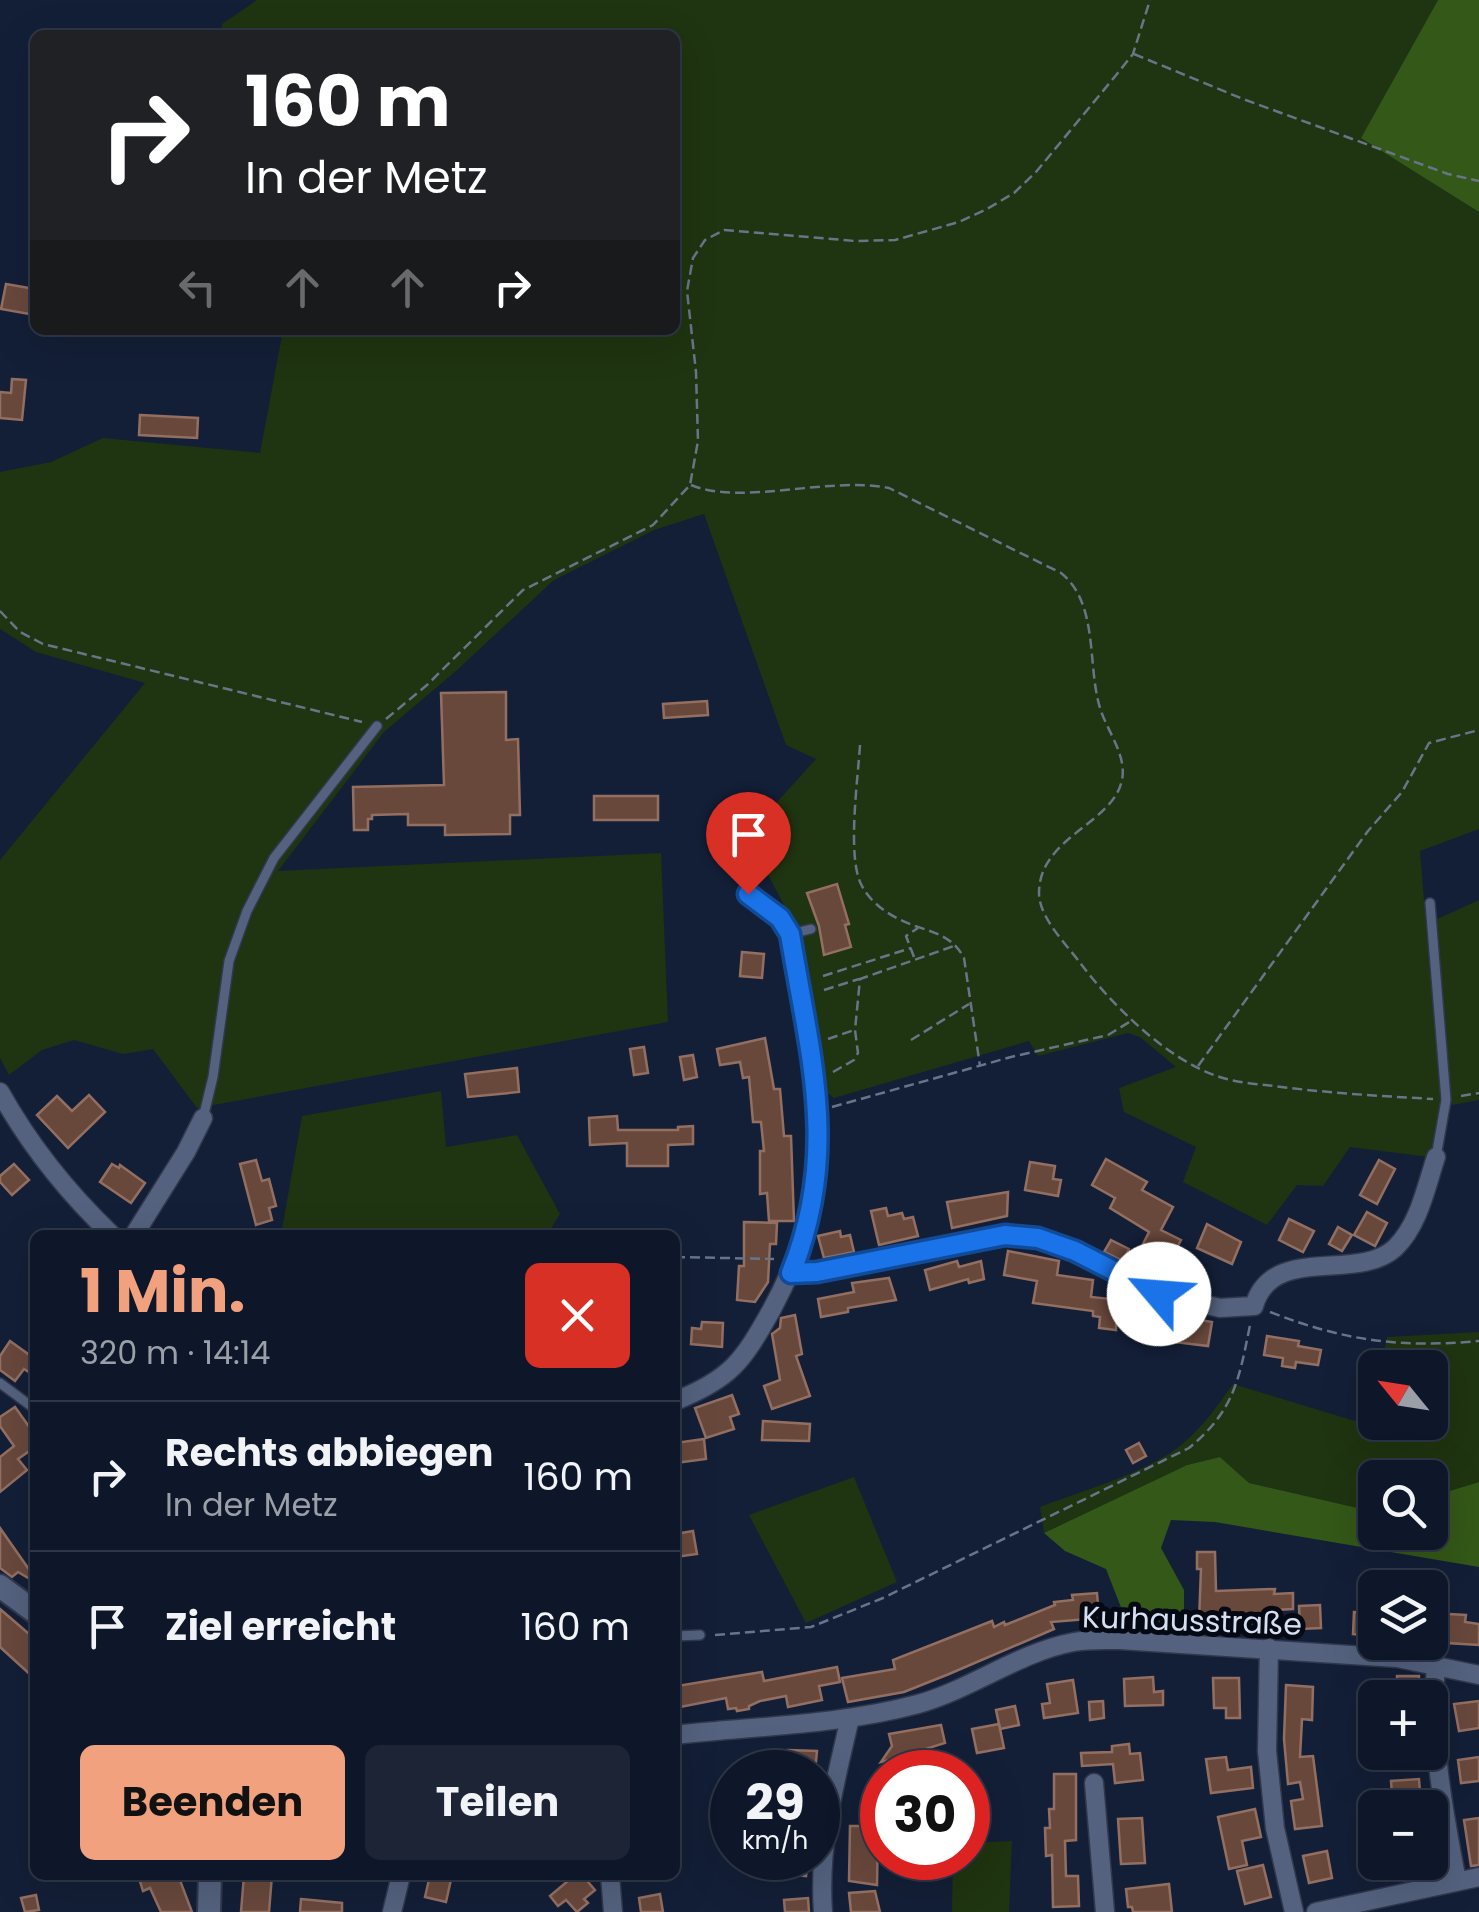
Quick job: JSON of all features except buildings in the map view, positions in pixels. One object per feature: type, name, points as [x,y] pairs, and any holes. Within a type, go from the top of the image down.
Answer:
[{"type":"main road","points":[[0,1586],[30,1608]]},
{"type":"main road","points":[[209,1912],[210,1880]]},
{"type":"street","points":[[680,1398],[725,1378],[766,1320],[793,1268],[815,1196],[818,1110],[790,934],[780,918],[748,894]]},
{"type":"street","points":[[0,1092],[52,1169],[107,1230]]},
{"type":"street","points":[[137,1230],[203,1118]]},
{"type":"street","points":[[793,1268],[817,1272],[1005,1235],[1038,1238],[1075,1251],[1159,1294],[1220,1308],[1254,1306],[1257,1293],[1288,1270],[1371,1260],[1394,1249],[1415,1220],[1436,1157]]},
{"type":"street","name":"Kurhausstraße","points":[[680,1735],[850,1718],[916,1704],[958,1691],[1033,1654],[1074,1642],[1120,1640],[1269,1648],[1436,1664],[1479,1675]]},
{"type":"street","points":[[1269,1648],[1269,1770],[1275,1828],[1294,1912]]},
{"type":"street","points":[[1436,1664],[1434,1729],[1441,1801],[1457,1882]]},
{"type":"street","points":[[824,1912],[821,1883],[825,1830],[850,1718]]},
{"type":"street","points":[[1094,1783],[1104,1912]]},
{"type":"street","points":[[1316,1912],[1479,1877]]},
{"type":"street","points":[[392,1912],[400,1880]]},
{"type":"street","points":[[610,1880],[612,1912]]},
{"type":"lane","points":[[203,1118],[213,1077],[228,962],[247,911],[274,858],[377,726]]},
{"type":"lane","points":[[1430,903],[1446,1100],[1436,1157]]},
{"type":"lane","points":[[790,934],[811,929]]},
{"type":"lane","points":[[0,1383],[30,1405]]},
{"type":"lane","points":[[680,1636],[700,1635]]},
{"type":"path","points":[[0,610],[20,632],[43,644],[377,726],[427,685],[524,590],[654,524],[690,484],[698,442],[696,372],[687,291],[693,258],[706,240],[724,230],[854,241],[895,240],[987,210],[1014,193],[1036,172],[1133,54],[1150,0]]},
{"type":"path","points":[[1133,54],[1242,100],[1479,182]]},
{"type":"path","points":[[690,484],[720,492],[862,482],[889,488],[1061,573],[1075,584],[1086,618],[1100,708],[1120,754],[1122,778],[1118,791],[1094,818],[1059,846],[1042,874],[1038,896],[1049,922],[1084,968],[1132,1020],[1216,1077],[1318,1092],[1446,1100],[1479,1093]]},
{"type":"path","points":[[1197,1067],[1368,831],[1402,792],[1428,744],[1479,730]]},
{"type":"path","points":[[860,745],[856,870],[862,886],[880,907],[957,945],[964,958],[980,1066]]},
{"type":"path","points":[[916,960],[906,936],[919,927]]},
{"type":"path","points":[[824,990],[957,945]]},
{"type":"path","points":[[823,976],[911,948]]},
{"type":"path","points":[[814,1081],[854,1060],[858,1052],[855,1030],[860,979]]},
{"type":"path","points":[[910,1040],[970,1003]]},
{"type":"path","points":[[818,1110],[1108,1035],[1132,1020]]},
{"type":"path","points":[[828,1038],[855,1030]]},
{"type":"path","points":[[680,1256],[766,1257],[793,1268]]},
{"type":"path","points":[[700,1635],[811,1627],[883,1598],[1189,1448],[1224,1413],[1234,1392],[1254,1306],[1353,1339],[1403,1346],[1479,1342]]},
{"type":"green space","points":[[257,0],[1438,0],[1362,137],[1479,212],[1479,829],[1420,851],[1441,1107],[1430,1157],[1350,1147],[1323,1186],[1297,1185],[1267,1225],[1183,1182],[1196,1147],[1124,1112],[1119,1088],[1176,1067],[1140,1037],[1128,1033],[1038,1056],[1029,1041],[834,1098],[823,1090],[797,930],[747,835],[816,759],[786,745],[704,514],[654,530],[554,580],[384,732],[278,871],[661,853],[668,1022],[197,1108],[153,1049],[123,1054],[74,1040],[42,1050],[9,1075],[0,1058],[0,860],[145,683],[36,652],[0,629],[0,472],[51,462],[103,438],[260,453],[282,335],[680,335],[680,30],[221,30],[222,24]]},
{"type":"green space","points":[[1438,0],[1479,0],[1479,212],[1361,138]]},
{"type":"green space","points":[[1479,900],[1479,1100],[1452,1105],[1433,921]]},
{"type":"green space","points":[[441,1091],[446,1147],[517,1135],[560,1214],[550,1230],[282,1230],[302,1116]]},
{"type":"green space","points":[[1479,1332],[1479,1482],[1448,1491],[1448,1460],[1358,1460],[1358,1508],[1249,1483],[1220,1457],[1187,1465],[1044,1533],[1040,1507],[1161,1459],[1199,1427],[1233,1384],[1358,1422],[1358,1440],[1448,1440],[1448,1350],[1384,1350],[1387,1337]]},
{"type":"green space","points":[[1220,1457],[1249,1483],[1358,1508],[1358,1546],[1215,1522],[1171,1520],[1161,1548],[1184,1590],[1184,1622],[1149,1623],[1124,1615],[1106,1569],[1065,1551],[1044,1533],[1187,1465]]},
{"type":"green space","points":[[854,1477],[897,1582],[806,1623],[749,1515]]},
{"type":"green space","points":[[1479,1482],[1479,1567],[1379,1550],[1448,1550],[1448,1491]]},
{"type":"green space","points":[[1012,1841],[1009,1912],[952,1912],[953,1880],[990,1880],[990,1842]]},
{"type":"route","points":[[748,894],[780,918],[790,934],[818,1110],[815,1196],[791,1273],[817,1272],[1005,1235],[1038,1238],[1075,1251],[1159,1294]]}]
